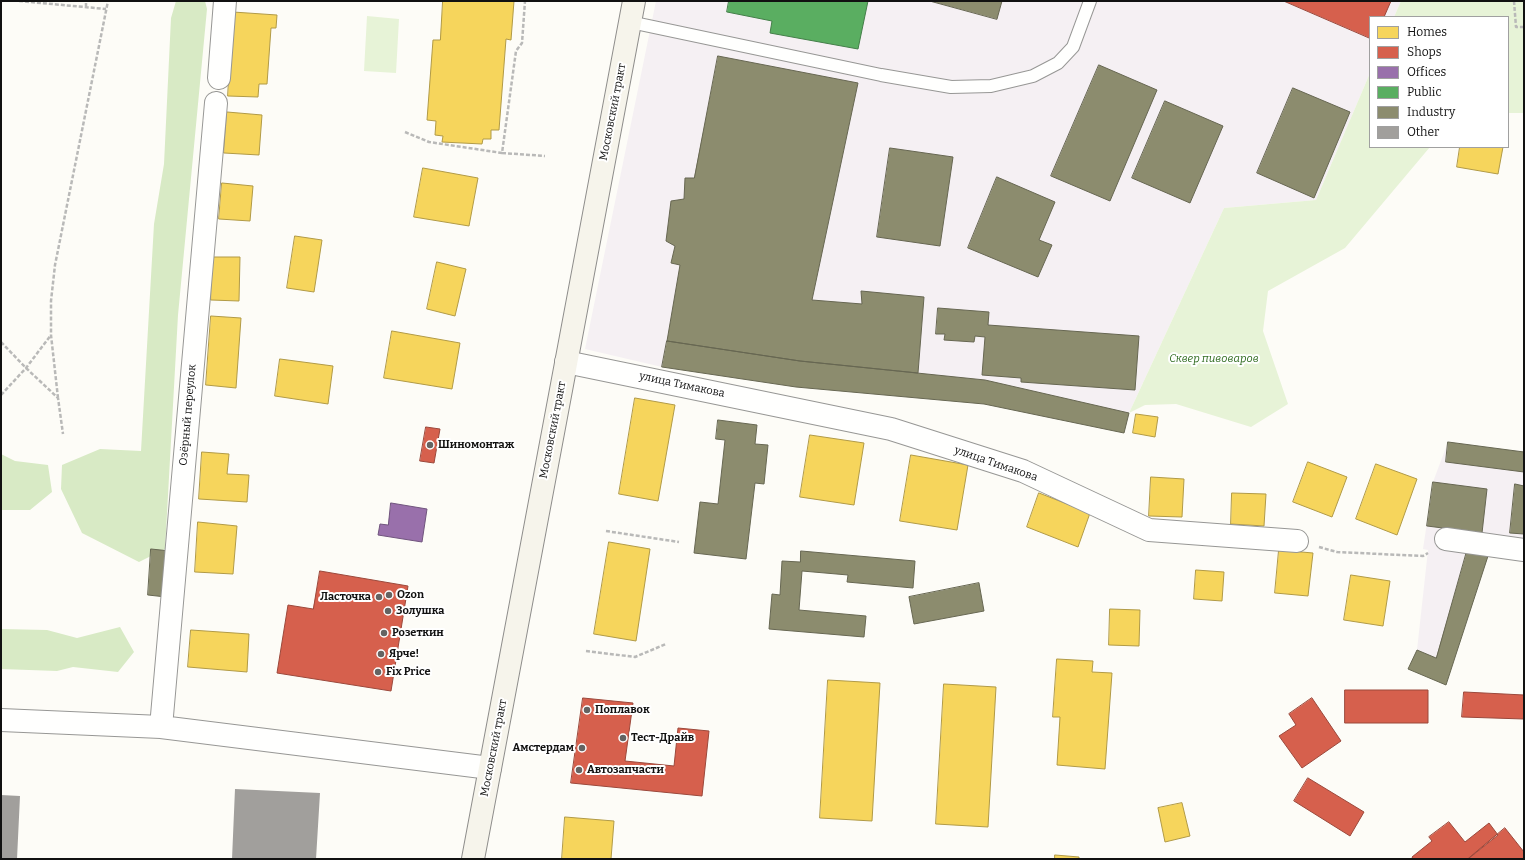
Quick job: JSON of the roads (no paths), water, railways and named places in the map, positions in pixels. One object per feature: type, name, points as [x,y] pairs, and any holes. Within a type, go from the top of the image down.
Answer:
[{"type":"main road","name":"Московский тракт","points":[[473,859],[634,1]]},
{"type":"street","points":[[219,78],[225,1]]},
{"type":"street","name":"Озёрный переулок","points":[[161,727],[216,103]]},
{"type":"street","name":"улица Тимакова","points":[[566,362],[891,429],[1022,471],[1149,530],[1296,541]]},
{"type":"street","points":[[1446,539],[1524,550]]},
{"type":"street","points":[[1,720],[161,727],[490,768]]},
{"type":"lane","points":[[630,22],[943,86],[991,86],[1033,76],[1058,63],[1073,47],[1090,1]]},
{"type":"place","name":"Шиномонтаж","points":[[430,445]]},
{"type":"place","name":"Ozon","points":[[389,595]]},
{"type":"place","name":"Ласточка","points":[[379,597]]},
{"type":"place","name":"Золушка","points":[[388,611]]},
{"type":"place","name":"Розеткин","points":[[384,633]]},
{"type":"place","name":"Ярче!","points":[[381,654]]},
{"type":"place","name":"Fix Price","points":[[378,672]]},
{"type":"place","name":"Поплавок","points":[[587,710]]},
{"type":"place","name":"Тест-Драйв","points":[[623,738]]},
{"type":"place","name":"Амстердам","points":[[582,748]]},
{"type":"place","name":"Автозапчасти","points":[[579,770]]},
{"type":"park label","name":"Сквер пивоваров","points":[[1214,359]]}]
